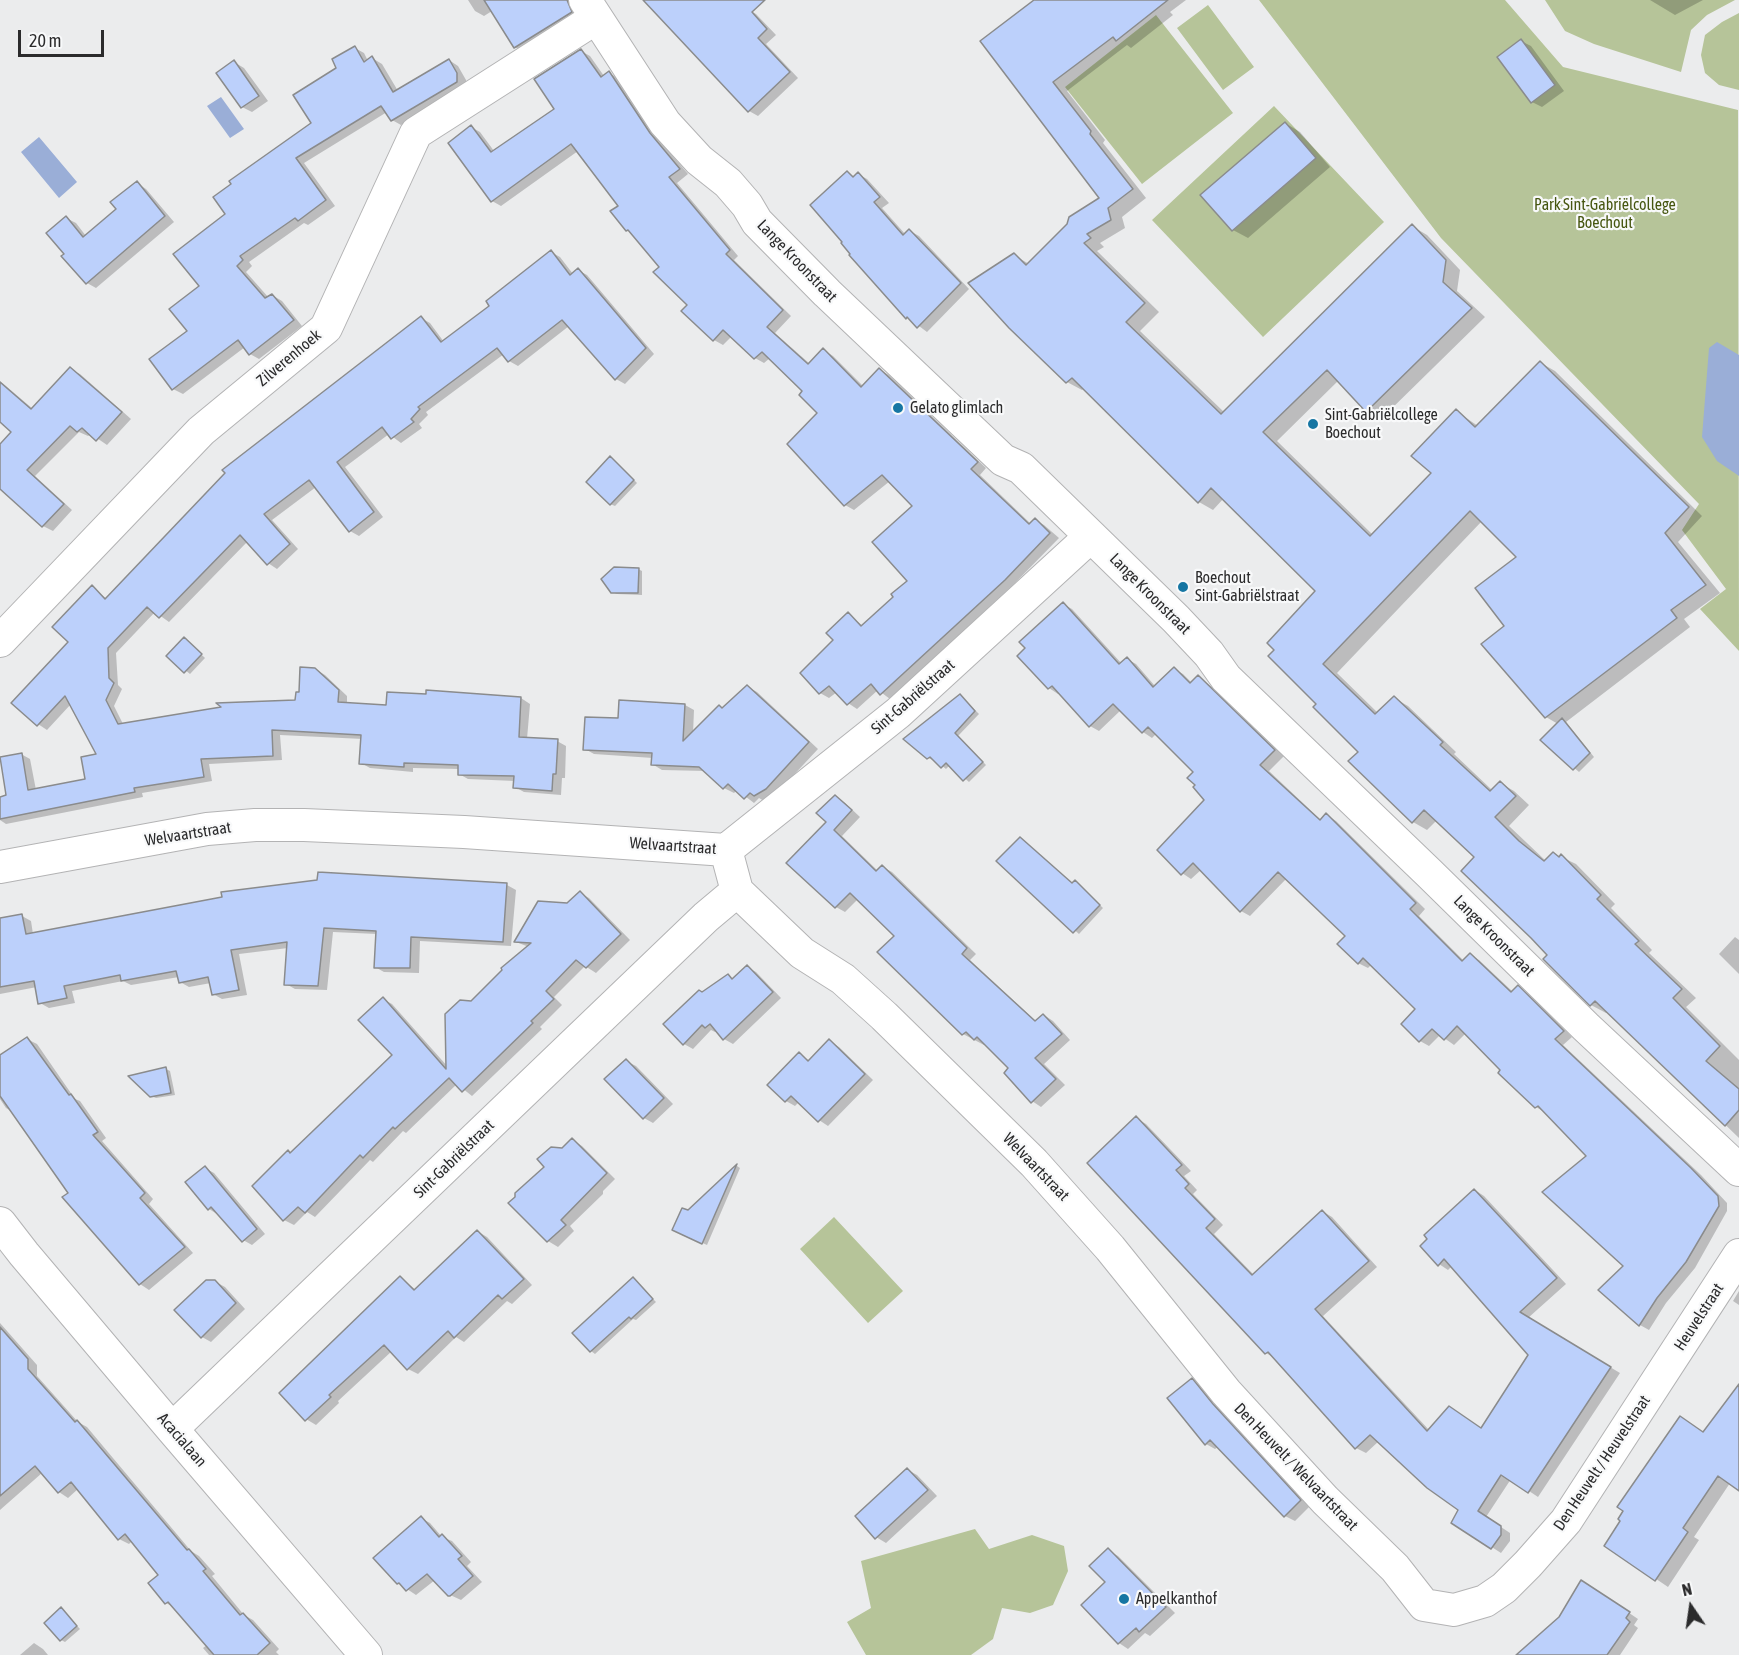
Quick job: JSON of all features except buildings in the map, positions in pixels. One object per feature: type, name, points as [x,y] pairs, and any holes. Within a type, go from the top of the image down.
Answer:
[{"type":"street","name":"Zilverenhoek","points":[[0,641],[201,431],[326,328],[416,133],[591,9]]},
{"type":"street","name":"Lange Kroonstraat","points":[[591,9],[665,123],[699,160],[728,183],[747,205],[757,222],[827,293],[1003,460],[1021,468],[1209,654],[1226,678],[1586,1027],[1739,1170]]},
{"type":"street","name":"Sint-Gabriëlstraat","points":[[726,850],[898,713],[1091,536]]},
{"type":"street","name":"Welvaartstraat","points":[[0,867],[207,829],[255,825],[453,832],[726,850],[737,891],[802,953],[843,979],[884,1016],[1034,1163],[1110,1248],[1173,1325]]},
{"type":"street","name":"Sint-Gabriëlstraat","points":[[172,1429],[706,917],[737,891]]},
{"type":"street","name":"Acacialaan","points":[[0,1223],[172,1429],[366,1655]]},
{"type":"street","name":"Heuvelstraat","points":[[1659,1379],[1739,1255]]},
{"type":"street","name":"Den Heuvelt / Welvaartstraat","points":[[1173,1325],[1226,1392],[1325,1500],[1395,1568],[1424,1605]]},
{"type":"street","name":"Den Heuvelt / Heuvelstraat","points":[[1424,1605],[1454,1611],[1485,1601],[1504,1588],[1566,1521],[1659,1379]]},
{"type":"green space","name":"Park Sint-Gabriëlcollege Boechout","points":[[1259,0],[1505,0],[1563,67],[1738,110],[1739,651],[1700,609],[1726,589],[1682,530],[1699,504],[1441,238]]},
{"type":"green space","points":[[1545,0],[1735,0],[1707,15],[1691,30],[1681,72],[1594,44],[1565,31]]},
{"type":"green space","points":[[1208,5],[1254,67],[1223,90],[1177,28]]},
{"type":"green space","points":[[1739,13],[1739,90],[1719,85],[1705,73],[1701,55],[1705,35]]},
{"type":"green space","points":[[1156,15],[1233,113],[1142,184],[1065,87]]},
{"type":"green space","points":[[1274,106],[1384,222],[1263,337],[1152,220]]},
{"type":"green space","points":[[834,1217],[903,1291],[868,1323],[800,1249]]},
{"type":"green space","points":[[975,1529],[989,1549],[1032,1535],[1064,1546],[1068,1571],[1053,1605],[1030,1613],[1002,1608],[993,1639],[971,1655],[866,1655],[847,1622],[871,1608],[861,1561]]},
{"type":"water","points":[[221,97],[244,129],[230,138],[207,106]]},
{"type":"water","points":[[39,137],[77,182],[59,198],[21,152]]},
{"type":"water","points":[[1717,342],[1739,355],[1739,476],[1717,461],[1702,437],[1709,348]]},
{"type":"place","name":"Gelato glimlach","points":[[898,408]]},
{"type":"place","name":"Sint-Gabriëlcollege Boechout","points":[[1313,424]]},
{"type":"place","name":"Boechout Sint-Gabriëlstraat","points":[[1183,587]]},
{"type":"place","name":"Appelkanthof","points":[[1124,1599]]}]
